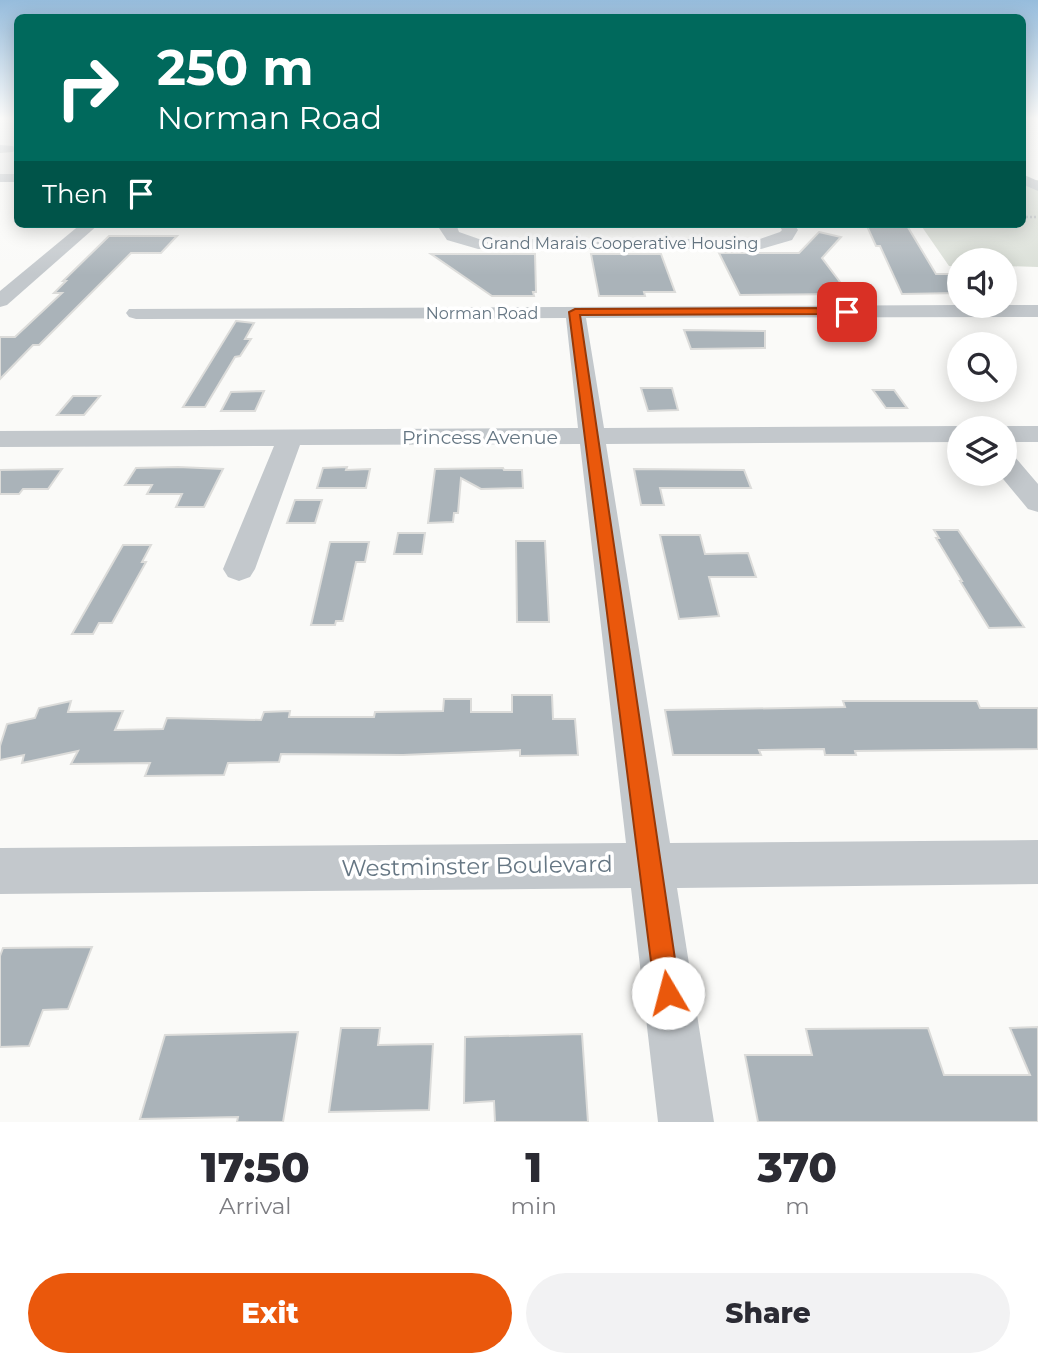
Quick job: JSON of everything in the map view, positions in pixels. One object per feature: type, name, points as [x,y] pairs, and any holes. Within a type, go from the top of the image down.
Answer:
[{"type":"street","points":[[1028,178],[1038,187]]},
{"type":"street","points":[[0,301],[86,228]]},
{"type":"street","name":"Grand Marais Cooperative Housing","points":[[447,228],[453,236],[478,244],[761,244],[786,236],[789,228]]},
{"type":"street","name":"Norman Road","points":[[136,313],[1038,311]]},
{"type":"street","points":[[575,312],[686,1122]]},
{"type":"street","name":"Princess Avenue","points":[[0,439],[947,434]]},
{"type":"street","points":[[1017,434],[1038,434]]},
{"type":"street","points":[[239,569],[289,438]]},
{"type":"street","points":[[1017,477],[1038,502]]},
{"type":"street","name":"Westminster Boulevard","points":[[0,871],[1038,862]]},
{"type":"shaded area","points":[[0,170],[14,170],[14,175],[0,175]]},
{"type":"shaded area","points":[[1026,180],[1038,180],[1038,267],[1017,266],[1017,248],[947,248],[947,263],[923,228],[1026,228]]},
{"type":"building","points":[[868,228],[908,228],[936,274],[947,274],[947,293],[902,294],[880,246],[876,246]]},
{"type":"building","points":[[819,232],[841,237],[822,258],[849,294],[740,295],[719,253],[799,253]]},
{"type":"building","points":[[109,236],[177,236],[161,253],[131,253],[39,345],[33,345],[0,379],[0,337],[15,337],[62,293],[54,293]]},
{"type":"building","points":[[431,254],[535,254],[536,292],[533,292],[534,296],[492,296]]},
{"type":"building","points":[[591,254],[661,254],[675,292],[644,292],[645,296],[599,296]]},
{"type":"building","points":[[236,321],[254,323],[245,339],[251,339],[240,356],[235,357],[205,407],[183,407]]},
{"type":"building","points":[[684,330],[765,331],[765,348],[691,349]]},
{"type":"building","points":[[641,388],[672,388],[678,410],[648,411]]},
{"type":"building","points":[[873,390],[894,390],[907,408],[886,408]]},
{"type":"building","points":[[264,391],[255,411],[221,411],[231,392]]},
{"type":"building","points":[[73,396],[100,396],[84,415],[57,415]]},
{"type":"building","points":[[347,467],[346,470],[370,469],[366,488],[317,488],[323,468]]},
{"type":"building","points":[[136,468],[223,469],[204,507],[176,507],[182,494],[147,494],[152,485],[125,485]]},
{"type":"building","points":[[62,469],[48,489],[23,489],[19,494],[0,494],[0,470]]},
{"type":"building","points":[[435,469],[522,470],[523,488],[481,489],[461,478],[458,513],[454,513],[453,522],[428,523]]},
{"type":"building","points":[[634,469],[744,470],[751,488],[660,488],[664,505],[641,505]]},
{"type":"building","points":[[295,500],[322,500],[315,523],[287,523]]},
{"type":"building","points":[[934,530],[958,530],[1024,627],[989,628],[960,581]]},
{"type":"building","points":[[398,533],[425,533],[422,554],[394,554]]},
{"type":"building","points":[[660,535],[700,535],[705,554],[748,553],[756,577],[709,577],[719,616],[679,619]]},
{"type":"building","points":[[516,541],[545,541],[549,622],[517,622]]},
{"type":"building","points":[[330,542],[369,542],[365,562],[356,562],[343,621],[336,621],[335,625],[311,625]]},
{"type":"building","points":[[123,545],[151,545],[142,562],[146,562],[112,623],[99,623],[93,634],[72,634]]},
{"type":"building","points":[[512,695],[552,695],[553,719],[575,719],[578,755],[520,756],[520,750],[403,755],[281,754],[279,762],[228,763],[224,775],[145,776],[150,763],[71,764],[78,751],[22,763],[24,755],[0,760],[0,746],[7,724],[35,718],[39,708],[71,701],[68,712],[123,711],[115,730],[163,729],[167,718],[261,720],[264,712],[290,711],[289,717],[374,717],[375,712],[443,711],[444,699],[471,699],[471,712],[512,712]]},
{"type":"building","points":[[843,701],[977,701],[980,708],[1038,708],[1038,749],[855,751],[856,755],[825,755],[824,749],[759,750],[761,755],[673,755],[665,710],[845,707]]},
{"type":"building","points":[[92,947],[68,1009],[43,1010],[29,1046],[0,1047],[0,956],[3,948]]},
{"type":"building","points":[[1038,1027],[1038,1122],[758,1122],[745,1055],[812,1055],[806,1029],[928,1028],[944,1075],[1030,1075],[1010,1028]]},
{"type":"building","points":[[341,1028],[380,1028],[378,1045],[433,1044],[429,1110],[329,1112]]},
{"type":"building","points":[[298,1032],[283,1122],[237,1122],[238,1117],[140,1119],[165,1035]]},
{"type":"building","points":[[582,1034],[588,1122],[495,1122],[494,1101],[464,1103],[465,1037]]},
{"type":"route","points":[[668,993],[575,312],[847,312]]}]
